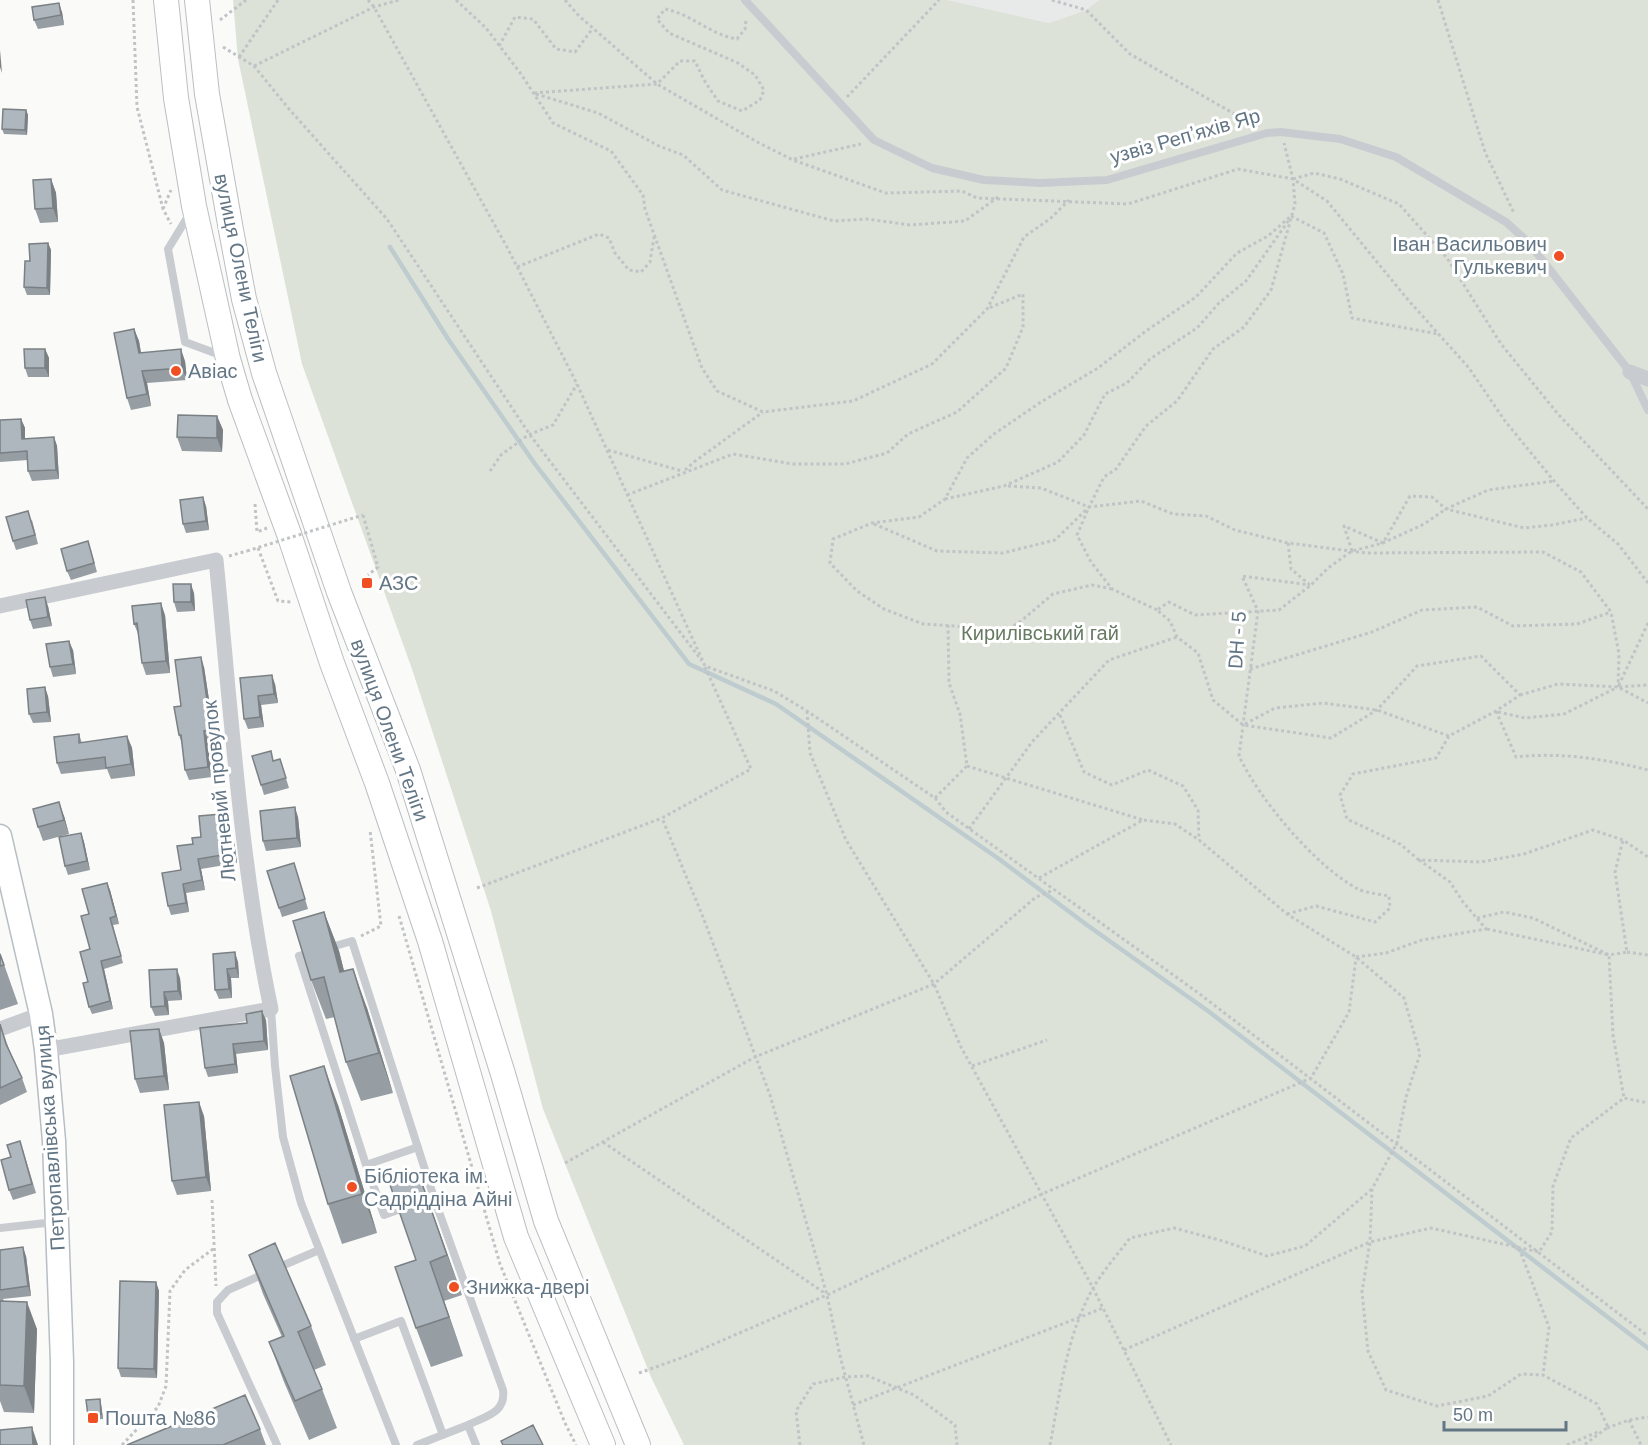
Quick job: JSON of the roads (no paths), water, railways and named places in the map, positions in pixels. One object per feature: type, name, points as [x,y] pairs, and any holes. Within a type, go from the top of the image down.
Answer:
[{"type":"main road","name":"вулиця Олени Теліги","points":[[166,0],[176,98],[194,206],[228,359],[240,400],[289,534],[332,663],[377,783],[430,941],[516,1238],[603,1445]]},
{"type":"main road","name":"вулиця Олени Теліги","points":[[197,0],[207,94],[231,230],[244,299],[264,373],[339,592],[408,770],[503,1074],[546,1221],[638,1445]]},
{"type":"street","points":[[1630,372],[1648,379]]},
{"type":"street","name":"Лютневий провулок","points":[[0,606],[216,560],[246,857],[258,948],[271,1009]]},
{"type":"street","name":"Петропавлівська вулиця","points":[[0,836],[41,1014],[46,1050],[54,1141],[62,1362],[62,1445]]},
{"type":"street","points":[[46,1050],[271,1009]]},
{"type":"street","points":[[0,1029],[41,1014]]},
{"type":"lane","name":"узвіз Репʼяхів Яр","points":[[745,0],[874,140],[932,168],[984,180],[1041,183],[1107,180],[1267,133],[1281,132],[1340,139],[1396,157],[1506,222],[1529,243],[1630,372],[1648,410]]},
{"type":"lane","points":[[194,206],[168,249],[185,342],[228,359]]},
{"type":"lane","points":[[414,1204],[384,1215],[300,956],[352,941],[434,1198],[484,1335],[504,1399],[500,1408],[468,1425],[417,1445]]},
{"type":"lane","points":[[271,1009],[283,1137],[301,1203],[396,1445]]},
{"type":"lane","points":[[366,1165],[418,1147]]},
{"type":"lane","points":[[424,1201],[434,1198]]},
{"type":"lane","points":[[0,1228],[56,1222]]},
{"type":"lane","points":[[277,1445],[217,1313],[217,1302],[228,1290],[319,1250]]},
{"type":"lane","points":[[354,1339],[401,1321],[443,1435]]},
{"type":"lane","points":[[468,1425],[477,1445]]},
{"type":"waterway","points":[[390,247],[448,339],[535,464],[689,664],[776,704],[999,859],[1208,1011],[1648,1348]]},
{"type":"place","name":"Іван Васильович Гулькевич","points":[[1559,256]]},
{"type":"place","name":"Авіас","points":[[176,371]]},
{"type":"place","name":"АЗС","points":[[367,583]]},
{"type":"place","name":"Бібліотека ім. Садріддіна Айні","points":[[352,1187]]},
{"type":"place","name":"Знижка-двері","points":[[454,1287]]},
{"type":"place","name":"Пошта №86","points":[[93,1418]]},
{"type":"park label","name":"Кирилівський гай","points":[[1040,633]]}]
